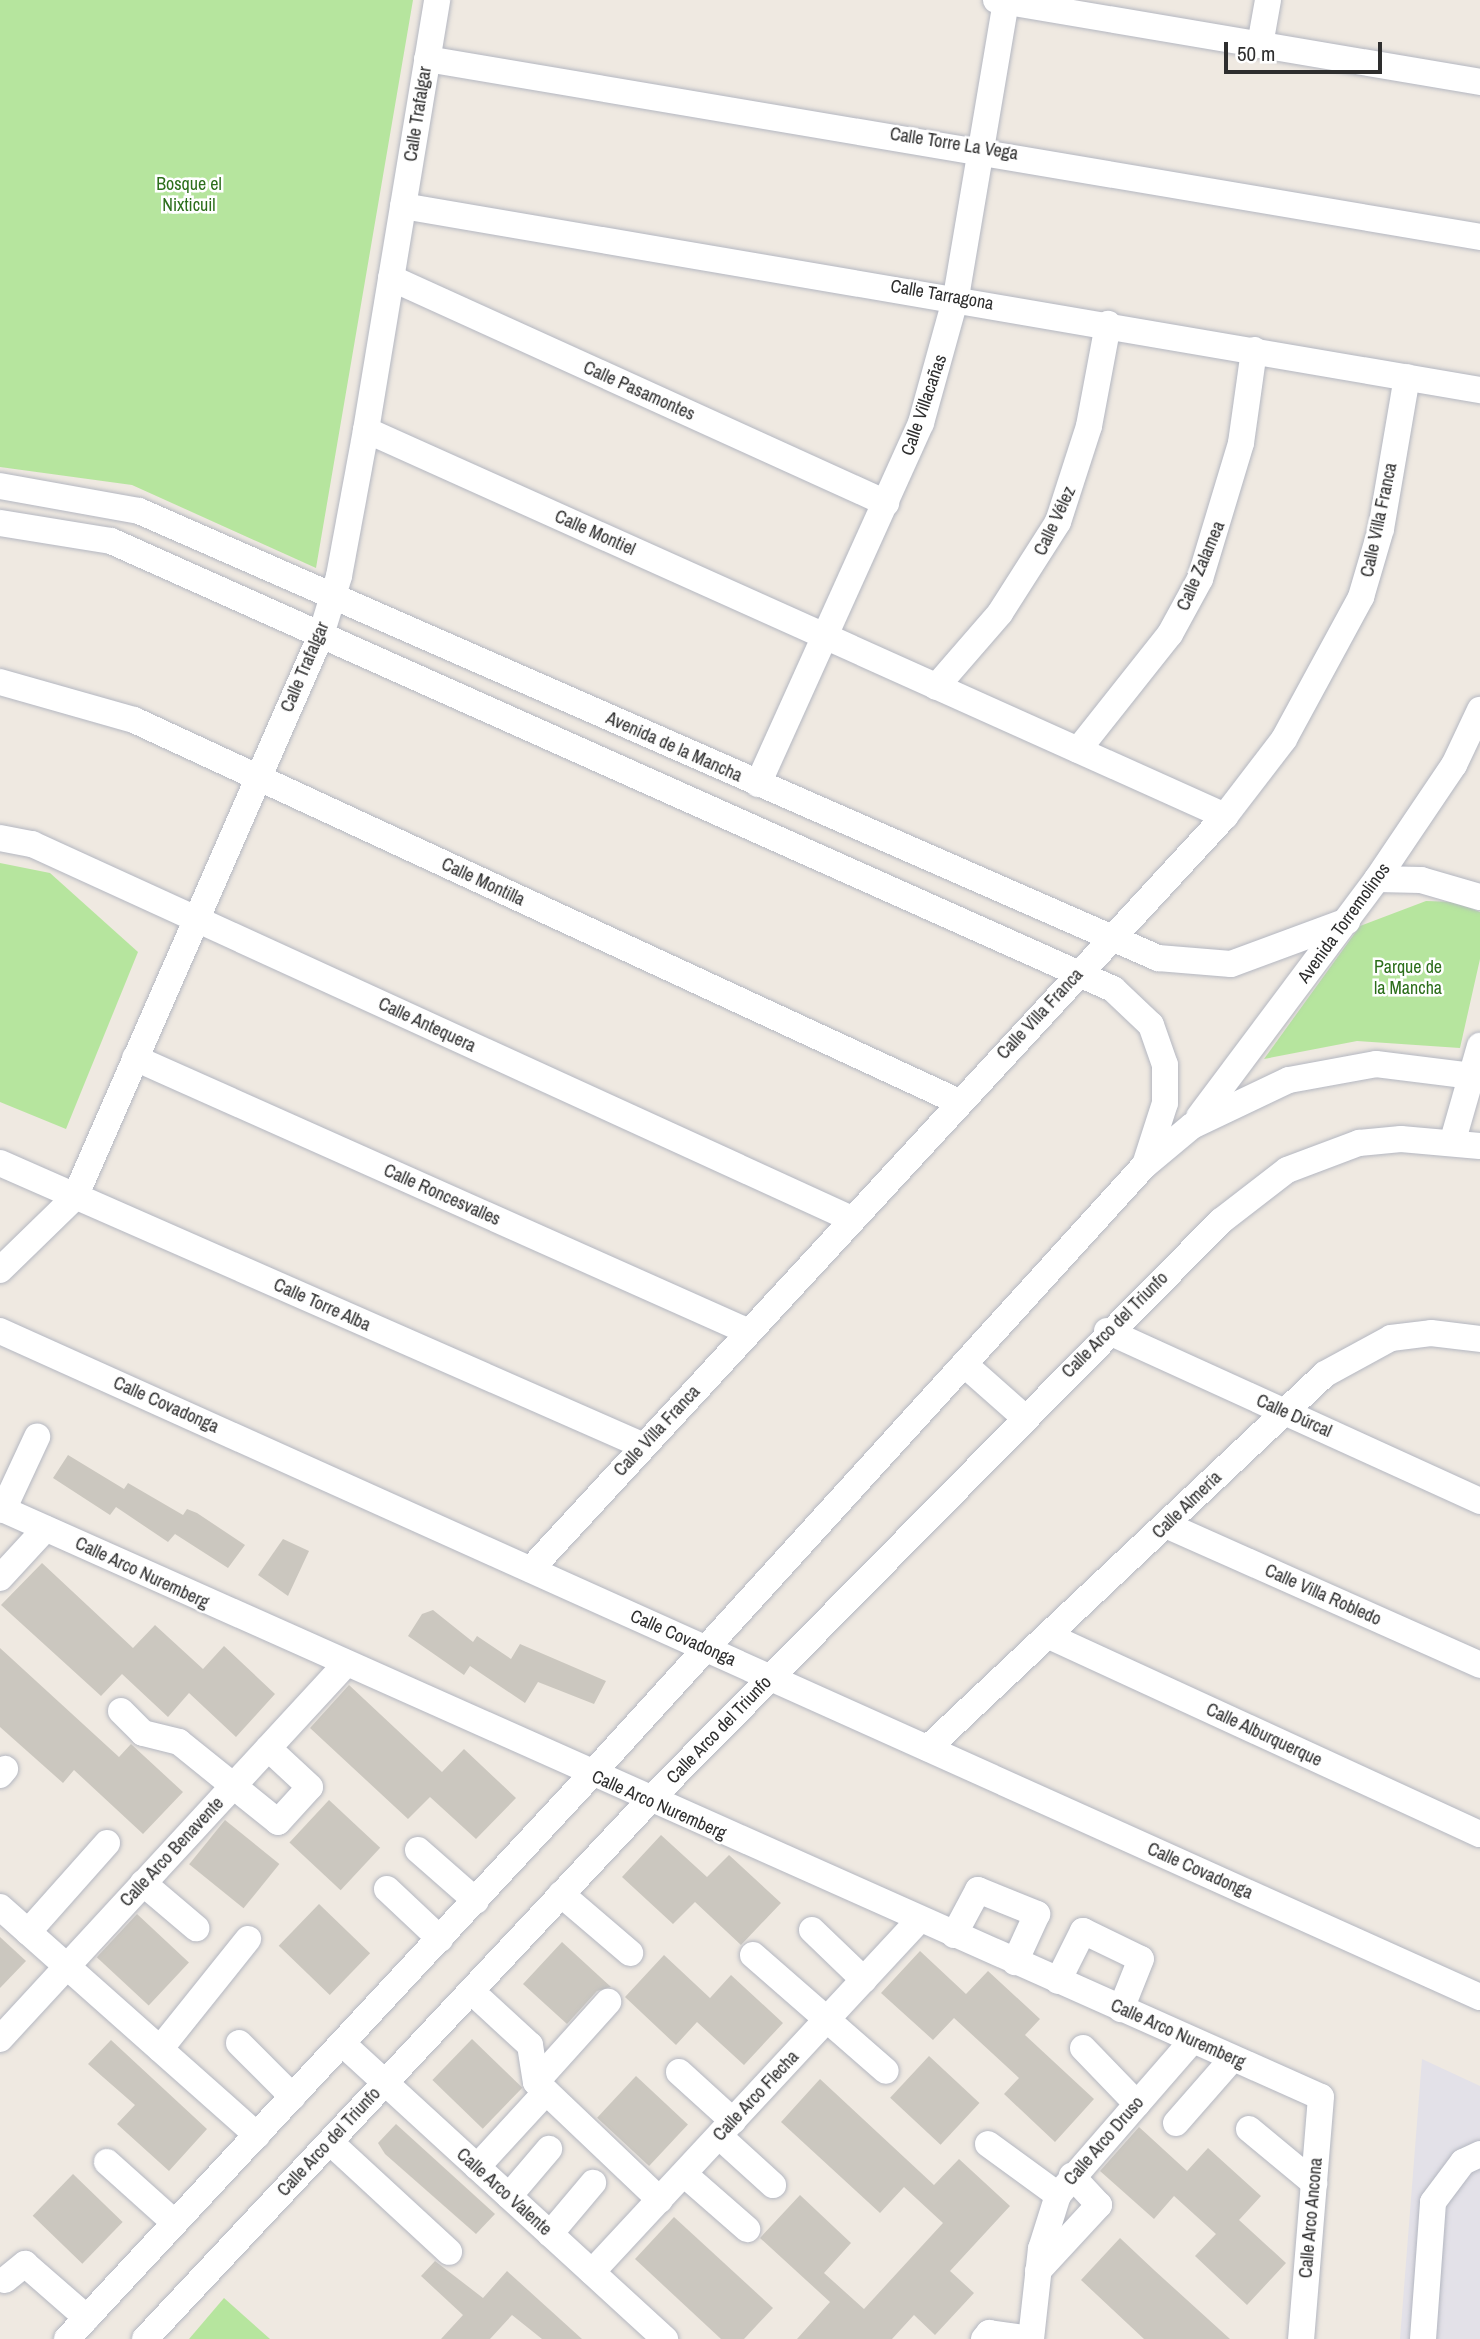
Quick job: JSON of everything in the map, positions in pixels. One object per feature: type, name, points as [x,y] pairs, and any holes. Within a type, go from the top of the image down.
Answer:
[{"type":"street","name":"Calle Trafalgar","points":[[0,1270],[75,1197],[321,635],[334,597],[366,430],[437,0]]},
{"type":"street","points":[[1260,45],[1268,0]]},
{"type":"street","points":[[1003,1],[1480,82]]},
{"type":"street","name":"Calle Villacañas","points":[[758,784],[921,424],[956,297],[1003,1]]},
{"type":"street","name":"Calle Torre La Vega","points":[[427,59],[981,148],[1480,237]]},
{"type":"street","name":"Calle Tarragona","points":[[403,206],[956,297],[1480,390]]},
{"type":"street","name":"Calle Pasamontes","points":[[391,278],[886,503]]},
{"type":"street","name":"Calle Vélez","points":[[936,687],[1000,613],[1058,522],[1089,426],[1108,324]]},
{"type":"street","name":"Calle Zalamea","points":[[1078,750],[1170,634],[1200,579],[1241,443],[1254,350]]},
{"type":"street","name":"Calle Villa Franca","points":[[531,1569],[1225,816],[1284,739],[1361,597],[1381,529],[1407,377]]},
{"type":"street","name":"Calle Montiel","points":[[366,430],[1225,816]]},
{"type":"street","name":"Avenida de la Mancha","points":[[0,486],[139,510],[1158,958],[1231,964],[1346,921]]},
{"type":"street","points":[[0,523],[111,541],[1113,989],[1151,1025],[1165,1065],[1165,1103],[1144,1166]]},
{"type":"street","name":"Calle Montilla","points":[[0,682],[134,720],[959,1102]]},
{"type":"street","name":"Avenida Torremolinos","points":[[1192,1126],[1377,879],[1454,765],[1480,710]]},
{"type":"street","name":"Calle Antequera","points":[[0,838],[32,844],[852,1219]]},
{"type":"street","points":[[1377,879],[1422,880],[1480,897]]},
{"type":"street","points":[[1480,1045],[1476,1076],[1453,1140],[1480,1146]]},
{"type":"street","name":"Calle Roncesvalles","points":[[135,1058],[749,1332]]},
{"type":"street","points":[[67,2339],[592,1775],[1144,1166],[1192,1126],[1243,1097],[1332,1069],[1401,1065],[1476,1076]]},
{"type":"street","name":"Calle Arco del Triunfo","points":[[145,2339],[649,1801],[1107,1331],[1252,1193],[1321,1154],[1359,1143],[1453,1140]]},
{"type":"street","name":"Calle Torre Alba","points":[[0,1163],[644,1446]]},
{"type":"street","name":"Calle Covadonga","points":[[0,1331],[1480,1997]]},
{"type":"street","name":"Calle Dúrcal","points":[[1107,1331],[1480,1500]]},
{"type":"street","name":"Calle Almería","points":[[928,1748],[1325,1374],[1391,1338],[1431,1333],[1480,1339]]},
{"type":"street","points":[[964,1364],[1024,1417]]},
{"type":"street","points":[[2,1509],[37,1437]]},
{"type":"street","name":"Calle Arco Nuremberg","points":[[2,1509],[344,1666],[1321,2098]]},
{"type":"street","name":"Calle Villa Robledo","points":[[1166,1525],[1480,1665]]},
{"type":"street","points":[[0,1578],[45,1529]]},
{"type":"street","name":"Calle Alburquerque","points":[[1049,1636],[1480,1834]]},
{"type":"street","name":"Calle Arco Benavente","points":[[0,2039],[344,1666]]},
{"type":"street","points":[[121,1712],[143,1733],[179,1742],[278,1822],[310,1787],[268,1748]]},
{"type":"street","points":[[28,1932],[107,1843]]},
{"type":"street","points":[[418,1850],[476,1901]]},
{"type":"street","points":[[143,1883],[196,1928]]},
{"type":"street","points":[[387,1889],[440,1939]]},
{"type":"street","points":[[954,1935],[978,1890],[1037,1914],[1015,1962]]},
{"type":"street","points":[[561,1894],[630,1953]]},
{"type":"street","points":[[0,1907],[257,2135]]},
{"type":"street","name":"Calle Arco Flecha","points":[[592,2272],[919,1920]]},
{"type":"street","points":[[812,1930],[864,1980]]},
{"type":"street","points":[[1058,1981],[1083,1931],[1141,1959],[1121,2009]]},
{"type":"street","points":[[160,2049],[248,1939]]},
{"type":"street","points":[[753,1955],[886,2071]]},
{"type":"street","points":[[471,1991],[530,2045],[541,2087],[660,2200]]},
{"type":"street","points":[[477,2166],[608,2002]]},
{"type":"street","name":"Calle Arco Druso","points":[[1031,2339],[1038,2271],[1065,2185],[1192,2041]]},
{"type":"street","points":[[239,2043],[293,2097]]},
{"type":"street","name":"Calle Arco Valente","points":[[343,2044],[666,2339]]},
{"type":"street","points":[[1083,2048],[1136,2104]]},
{"type":"street","points":[[1176,2123],[1233,2058]]},
{"type":"street","points":[[679,2073],[773,2185]]},
{"type":"street","name":"Calle Arco Ancona","points":[[1301,2339],[1321,2098]]},
{"type":"street","points":[[1249,2129],[1314,2183]]},
{"type":"street","points":[[330,2142],[449,2252]]},
{"type":"street","points":[[988,2144],[1099,2205],[1038,2271]]},
{"type":"street","points":[[509,2196],[549,2149]]},
{"type":"street","points":[[1423,2339],[1433,2202],[1463,2162],[1480,2154]]},
{"type":"street","points":[[107,2162],[175,2223]]},
{"type":"street","points":[[684,2174],[747,2229]]},
{"type":"street","points":[[550,2234],[593,2183]]},
{"type":"street","points":[[5,2280],[24,2264],[87,2318]]},
{"type":"street","points":[[984,2339],[989,2333],[1031,2339]]},
{"type":"shaded area","points":[[1422,2059],[1480,2086],[1480,2339],[1400,2339]]},
{"type":"green space","name":"Bosque el Nixticuil","points":[[0,0],[413,0],[316,568],[132,485],[0,467]]},
{"type":"green space","points":[[0,863],[50,873],[138,952],[66,1129],[0,1102]]},
{"type":"green space","name":"Parque de la Mancha","points":[[1426,901],[1455,902],[1480,912],[1480,959],[1460,1048],[1357,1041],[1264,1059],[1360,926]]},
{"type":"green space","points":[[224,2298],[270,2339],[189,2339]]},
{"type":"building","points":[[68,1455],[124,1489],[128,1483],[183,1515],[187,1509],[197,1513],[245,1545],[228,1568],[175,1534],[168,1542],[116,1507],[110,1515],[53,1478]]},
{"type":"building","points":[[283,1539],[309,1551],[288,1596],[258,1575]]},
{"type":"building","points":[[42,1563],[133,1648],[155,1625],[203,1669],[224,1646],[275,1694],[236,1737],[189,1693],[168,1717],[122,1674],[101,1696],[1,1605]]},
{"type":"building","points":[[433,1610],[473,1642],[477,1636],[511,1659],[520,1644],[606,1681],[594,1704],[538,1682],[525,1703],[470,1666],[464,1675],[408,1636],[422,1614]]},
{"type":"building","points":[[0,1648],[119,1757],[131,1744],[183,1792],[143,1834],[74,1770],[63,1783],[0,1727]]},
{"type":"building","points":[[349,1685],[442,1772],[464,1749],[516,1798],[476,1839],[430,1797],[408,1819],[310,1728]]},
{"type":"building","points":[[329,1800],[380,1848],[341,1890],[289,1842]]},
{"type":"building","points":[[225,1820],[279,1864],[244,1908],[189,1864]]},
{"type":"building","points":[[661,1835],[707,1877],[729,1855],[781,1903],[741,1945],[695,1902],[673,1924],[622,1877]]},
{"type":"building","points":[[319,1904],[370,1953],[330,1995],[279,1946]]},
{"type":"building","points":[[137,1914],[189,1962],[149,2006],[97,1957]]},
{"type":"building","points":[[0,1937],[26,1961],[0,1988]]},
{"type":"building","points":[[562,1942],[611,1987],[597,1991],[567,2024],[523,1984]]},
{"type":"building","points":[[920,1951],[966,1994],[988,1971],[1040,2019],[1025,2035],[1094,2099],[1055,2142],[1004,2094],[1019,2078],[954,2018],[933,2040],[881,1993]]},
{"type":"building","points":[[664,1955],[710,1998],[731,1975],[783,2023],[744,2065],[697,2022],[676,2045],[625,1997]]},
{"type":"building","points":[[472,2039],[522,2088],[483,2129],[432,2080]]},
{"type":"building","points":[[111,2040],[207,2129],[169,2171],[117,2124],[135,2105],[88,2064]]},
{"type":"building","points":[[929,2056],[979,2103],[941,2145],[890,2098]]},
{"type":"building","points":[[636,2076],[688,2124],[649,2166],[597,2118]]},
{"type":"building","points":[[820,2079],[934,2185],[959,2159],[1010,2206],[950,2271],[974,2293],[935,2335],[914,2315],[892,2339],[797,2339],[830,2302],[760,2238],[800,2195],[851,2243],[824,2273],[864,2309],[943,2223],[904,2187],[880,2213],[781,2122]]},
{"type":"building","points":[[396,2124],[495,2214],[476,2234],[385,2154],[378,2143]]},
{"type":"building","points":[[1139,2127],[1187,2171],[1208,2148],[1261,2196],[1239,2220],[1286,2263],[1247,2305],[1195,2256],[1216,2234],[1174,2196],[1154,2219],[1100,2171]]},
{"type":"building","points":[[73,2174],[123,2222],[82,2264],[33,2216]]},
{"type":"building","points":[[674,2217],[773,2308],[744,2339],[721,2339],[635,2259]]},
{"type":"building","points":[[1120,2238],[1230,2339],[1144,2339],[1081,2280]]},
{"type":"building","points":[[435,2261],[483,2298],[507,2271],[582,2339],[542,2339],[512,2315],[490,2339],[441,2339],[463,2315],[421,2276]]}]
